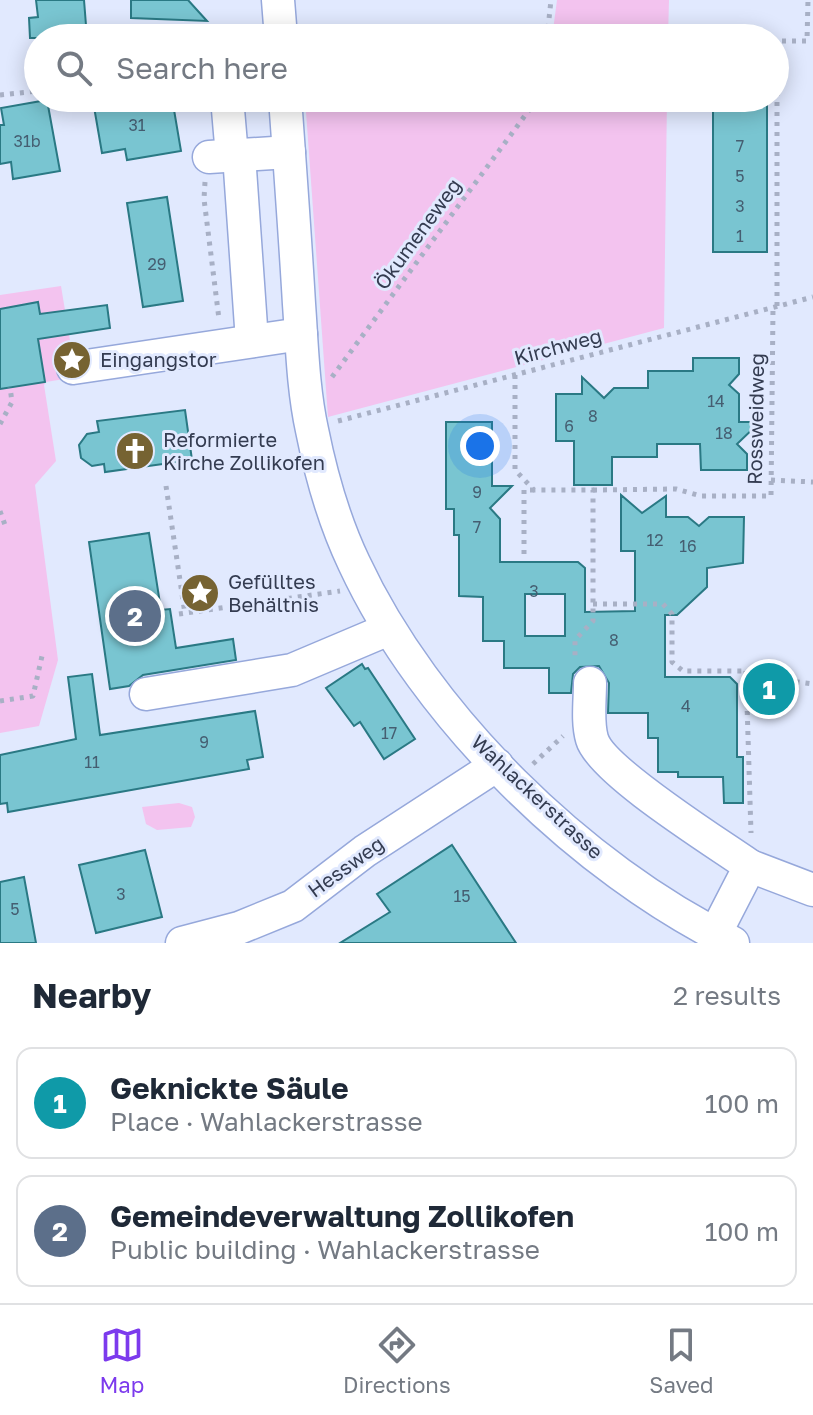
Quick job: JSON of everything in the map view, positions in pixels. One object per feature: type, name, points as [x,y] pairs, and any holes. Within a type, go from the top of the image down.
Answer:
[{"type":"street","points":[[278,0],[280,24]]},
{"type":"street","points":[[227,112],[237,343]]},
{"type":"street","name":"Wahlackerstrasse","points":[[286,112],[301,334],[311,428],[342,535],[366,587],[389,629],[440,701],[506,773],[601,857],[726,940]]},
{"type":"street","points":[[227,156],[289,152]]},
{"type":"street","points":[[73,368],[301,334]]},
{"type":"street","points":[[146,694],[292,670],[389,629]]},
{"type":"street","points":[[583,676],[592,739],[604,757],[650,796],[750,866],[813,890]]},
{"type":"street","name":"Hessweg","points":[[182,943],[239,928],[293,906],[365,851],[506,773]]},
{"type":"street","points":[[726,940],[750,866]]},
{"type":"path","points":[[548,24],[551,0]]},
{"type":"path","points":[[808,0],[810,41]]},
{"type":"path","name":"Rossweidweg","points":[[789,41],[810,41]]},
{"type":"path","points":[[0,95],[24,92]]},
{"type":"path","name":"Ökumeneweg","points":[[328,382],[528,112]]},
{"type":"path","name":"Rossweidweg","points":[[534,490],[676,489],[701,496],[771,496],[776,112]]},
{"type":"path","points":[[227,156],[204,199],[237,343]]},
{"type":"path","name":"Kirchweg","points":[[311,428],[813,297]]},
{"type":"path","points":[[515,375],[515,470],[534,490]]},
{"type":"path","points":[[0,424],[12,402],[10,387]]},
{"type":"path","points":[[0,404],[12,402]]},
{"type":"path","points":[[771,480],[813,482]]},
{"type":"path","points":[[166,486],[182,614],[366,587]]},
{"type":"path","points":[[524,554],[524,490],[534,490]]},
{"type":"path","points":[[583,676],[575,640],[593,621],[593,490]]},
{"type":"path","points":[[0,511],[5,525],[0,526]]},
{"type":"path","points":[[593,604],[663,604],[672,614],[672,662],[683,671],[746,671],[813,684]]},
{"type":"path","points":[[0,701],[33,696],[42,656]]},
{"type":"path","points":[[746,671],[745,728],[750,737],[750,866]]},
{"type":"path","points":[[506,773],[569,730]]},
{"type":"shaded area","points":[[557,0],[669,0],[668,24],[554,24]]},
{"type":"shaded area","points":[[306,112],[667,112],[664,328],[328,417]]},
{"type":"shaded area","points":[[61,286],[76,377],[46,382],[44,385],[56,461],[35,485],[58,660],[39,726],[0,733],[0,295]]},
{"type":"shaded area","points":[[179,803],[192,807],[195,817],[191,827],[157,830],[146,824],[142,807]]},
{"type":"building","points":[[36,0],[84,0],[86,24],[29,24],[29,18],[38,17]]},
{"type":"building","points":[[131,0],[188,0],[207,21],[131,18]]},
{"type":"building","points":[[24,104],[24,112],[49,112],[60,171],[13,179],[11,162],[0,164],[0,125],[4,125],[1,108]]},
{"type":"building","points":[[95,112],[174,112],[181,151],[127,160],[125,149],[102,153]]},
{"type":"building","points":[[713,112],[767,112],[767,252],[713,252]]},
{"type":"building","points":[[167,197],[183,301],[143,307],[127,203]]},
{"type":"building","points":[[38,302],[40,314],[107,305],[110,328],[38,339],[45,382],[0,389],[0,309]]},
{"type":"building","points":[[693,358],[739,358],[739,374],[729,385],[739,394],[739,422],[760,422],[737,444],[747,454],[747,470],[701,470],[700,444],[657,444],[657,457],[612,457],[612,485],[574,485],[574,441],[556,441],[556,394],[582,394],[582,377],[604,398],[614,388],[648,388],[648,371],[693,371]]},
{"type":"building","name":"Reformierte Kirche Zollikofen","points":[[185,410],[192,460],[105,472],[104,464],[92,466],[81,458],[79,445],[87,434],[99,432],[97,421]]},
{"type":"building","points":[[446,422],[492,422],[492,438],[479,450],[492,459],[492,486],[512,486],[490,508],[500,519],[500,562],[578,562],[585,568],[585,612],[635,611],[635,551],[621,551],[621,495],[642,513],[666,496],[666,517],[688,517],[699,526],[709,517],[744,517],[743,563],[707,568],[707,587],[677,615],[665,615],[665,677],[730,677],[737,684],[737,757],[743,757],[743,803],[724,803],[723,777],[678,777],[678,772],[658,772],[658,738],[648,738],[648,713],[608,713],[609,683],[599,666],[580,667],[573,674],[571,693],[549,693],[549,668],[504,668],[504,641],[483,641],[483,597],[459,596],[459,535],[454,535],[454,509],[446,509]],"holes":[[[525,594],[565,594],[565,636],[525,636]]]},
{"type":"building","points":[[149,533],[161,610],[170,609],[176,648],[233,639],[236,660],[143,675],[129,686],[110,689],[89,542]]},
{"type":"building","points":[[362,664],[365,669],[368,668],[415,739],[384,759],[360,722],[354,726],[326,688]]},
{"type":"building","points":[[92,674],[100,735],[255,711],[263,757],[247,760],[249,769],[8,812],[7,803],[0,804],[0,755],[76,739],[68,677]]},
{"type":"building","points":[[452,845],[516,943],[340,943],[390,912],[377,894]]},
{"type":"building","points":[[145,850],[162,917],[96,933],[79,865]]},
{"type":"building","points":[[24,877],[36,943],[0,943],[0,882]]},
{"type":"place","name":"Eingangstor","points":[[72,360]]},
{"type":"place","name":"Reformierte Kirche Zollikofen","points":[[135,451]]},
{"type":"place","name":"Gefülltes Behältnis","points":[[200,593]]},
{"type":"place","name":"Gemeindeverwaltung Zollikofen","points":[[135,616]]},
{"type":"place","name":"Geknickte Säule","points":[[769,689]]}]
